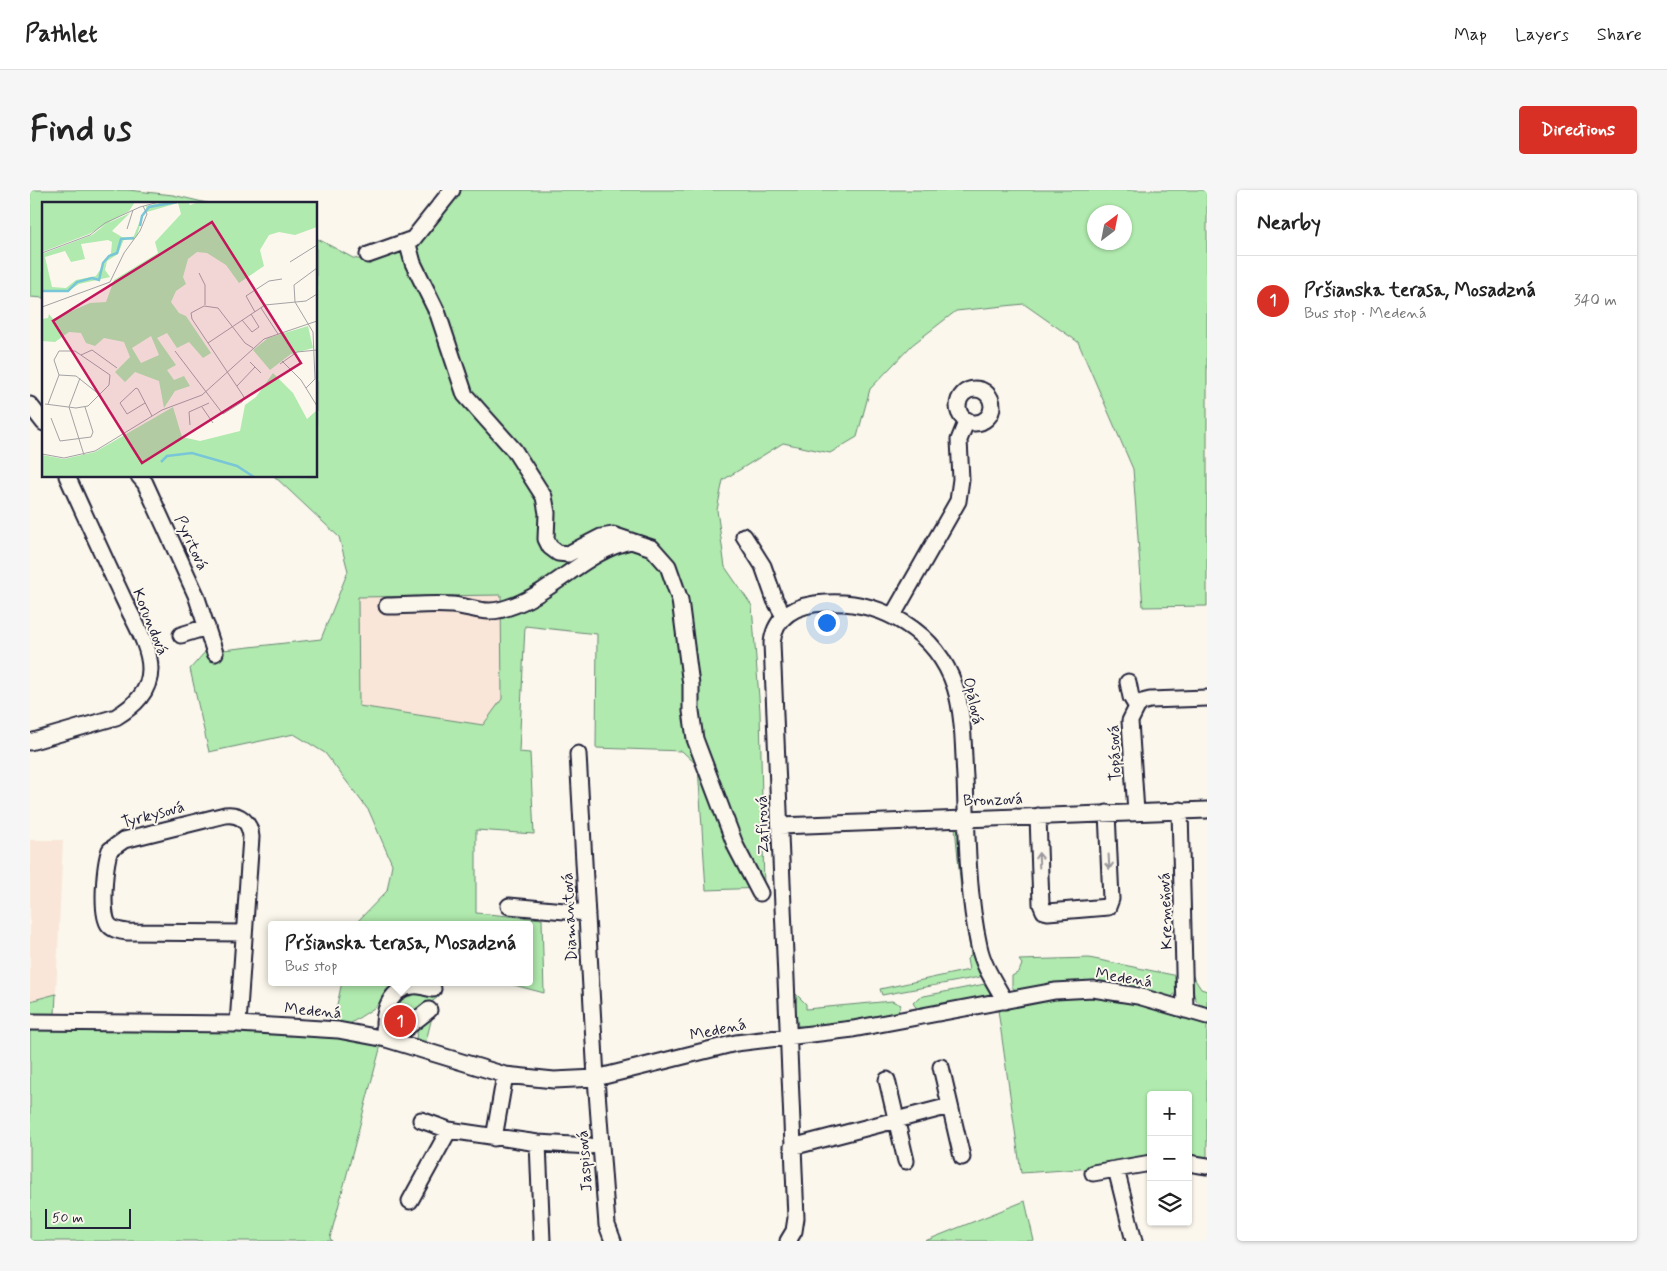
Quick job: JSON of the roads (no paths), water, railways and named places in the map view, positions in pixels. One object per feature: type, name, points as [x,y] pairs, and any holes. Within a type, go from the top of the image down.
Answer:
[{"type":"street","points":[[368,255],[413,238],[452,190]]},
{"type":"street","points":[[406,241],[413,263],[438,314],[466,395],[514,450],[544,497],[547,514],[546,539],[550,547],[558,553],[568,554],[601,537],[612,535],[652,548],[668,566],[675,580],[681,607],[691,685],[690,711],[695,739],[736,846],[760,893]]},
{"type":"street","points":[[30,405],[42,420]]},
{"type":"street","points":[[893,615],[958,501],[961,479],[959,440],[966,420]]},
{"type":"street","name":"Korundová","points":[[30,740],[116,717],[129,710],[144,692],[150,670],[142,640],[69,478]]},
{"type":"street","name":"Pyritová","points":[[141,478],[145,483],[192,586],[215,654]]},
{"type":"street","points":[[744,536],[760,560],[775,600],[784,616]]},
{"type":"street","points":[[387,606],[453,605],[483,613],[501,610],[536,595],[616,544],[631,541]]},
{"type":"street","name":"Opálová","points":[[784,616],[800,607],[834,602],[870,607],[893,615],[914,630],[934,649],[949,672],[955,686],[961,712],[966,819]]},
{"type":"street","name":"Zafírová","points":[[784,616],[776,626],[772,643],[788,1036]]},
{"type":"street","points":[[181,635],[207,627]]},
{"type":"street","points":[[1128,682],[1130,697],[1137,707]]},
{"type":"street","name":"Topásová","points":[[1136,812],[1130,721],[1137,707],[1142,702],[1150,700],[1207,698]]},
{"type":"street","name":"Diamantová","points":[[578,754],[596,1078]]},
{"type":"street","name":"Kremeňová","points":[[1180,810],[1185,1010]]},
{"type":"street","name":"Bronzová","points":[[780,826],[1207,810]]},
{"type":"street","points":[[1038,816],[1041,904],[1044,911],[1048,912],[1108,907],[1111,899],[1107,814]]},
{"type":"street","name":"Tyrkysová","points":[[238,1024],[251,837],[248,824],[238,816],[225,815],[124,840],[110,850],[107,864],[104,915],[114,930],[127,932],[244,933]]},
{"type":"street","points":[[966,819],[979,947],[988,970],[1005,1001]]},
{"type":"street","points":[[509,906],[587,913]]},
{"type":"street","points":[[428,1010],[401,1032],[386,1039],[382,1027],[384,1014],[394,997],[408,987],[432,989]]},
{"type":"street","name":"Medená","points":[[30,1022],[238,1024],[338,1030],[386,1039],[505,1075],[554,1080],[596,1078],[736,1043],[853,1029],[1055,991],[1093,989],[1138,996],[1207,1016]]},
{"type":"street","points":[[788,1036],[796,1218],[794,1231],[788,1241]]},
{"type":"street","points":[[941,1067],[962,1157]]},
{"type":"street","points":[[494,1138],[505,1075]]},
{"type":"street","name":"Jaspisová","points":[[596,1078],[607,1225],[613,1241]]},
{"type":"street","points":[[888,1080],[906,1161]]},
{"type":"street","points":[[792,1147],[950,1106]]},
{"type":"street","points":[[421,1120],[450,1130],[494,1138],[590,1146]]},
{"type":"street","points":[[410,1201],[450,1130]]},
{"type":"street","points":[[538,1143],[542,1241]]},
{"type":"street","points":[[1093,1173],[1147,1164]]},
{"type":"street","points":[[1192,1164],[1207,1166]]},
{"type":"street","points":[[1116,1169],[1134,1241]]},
{"type":"place","name":"Pršianska terasa, Mosadzná","points":[[400,1021]]}]
